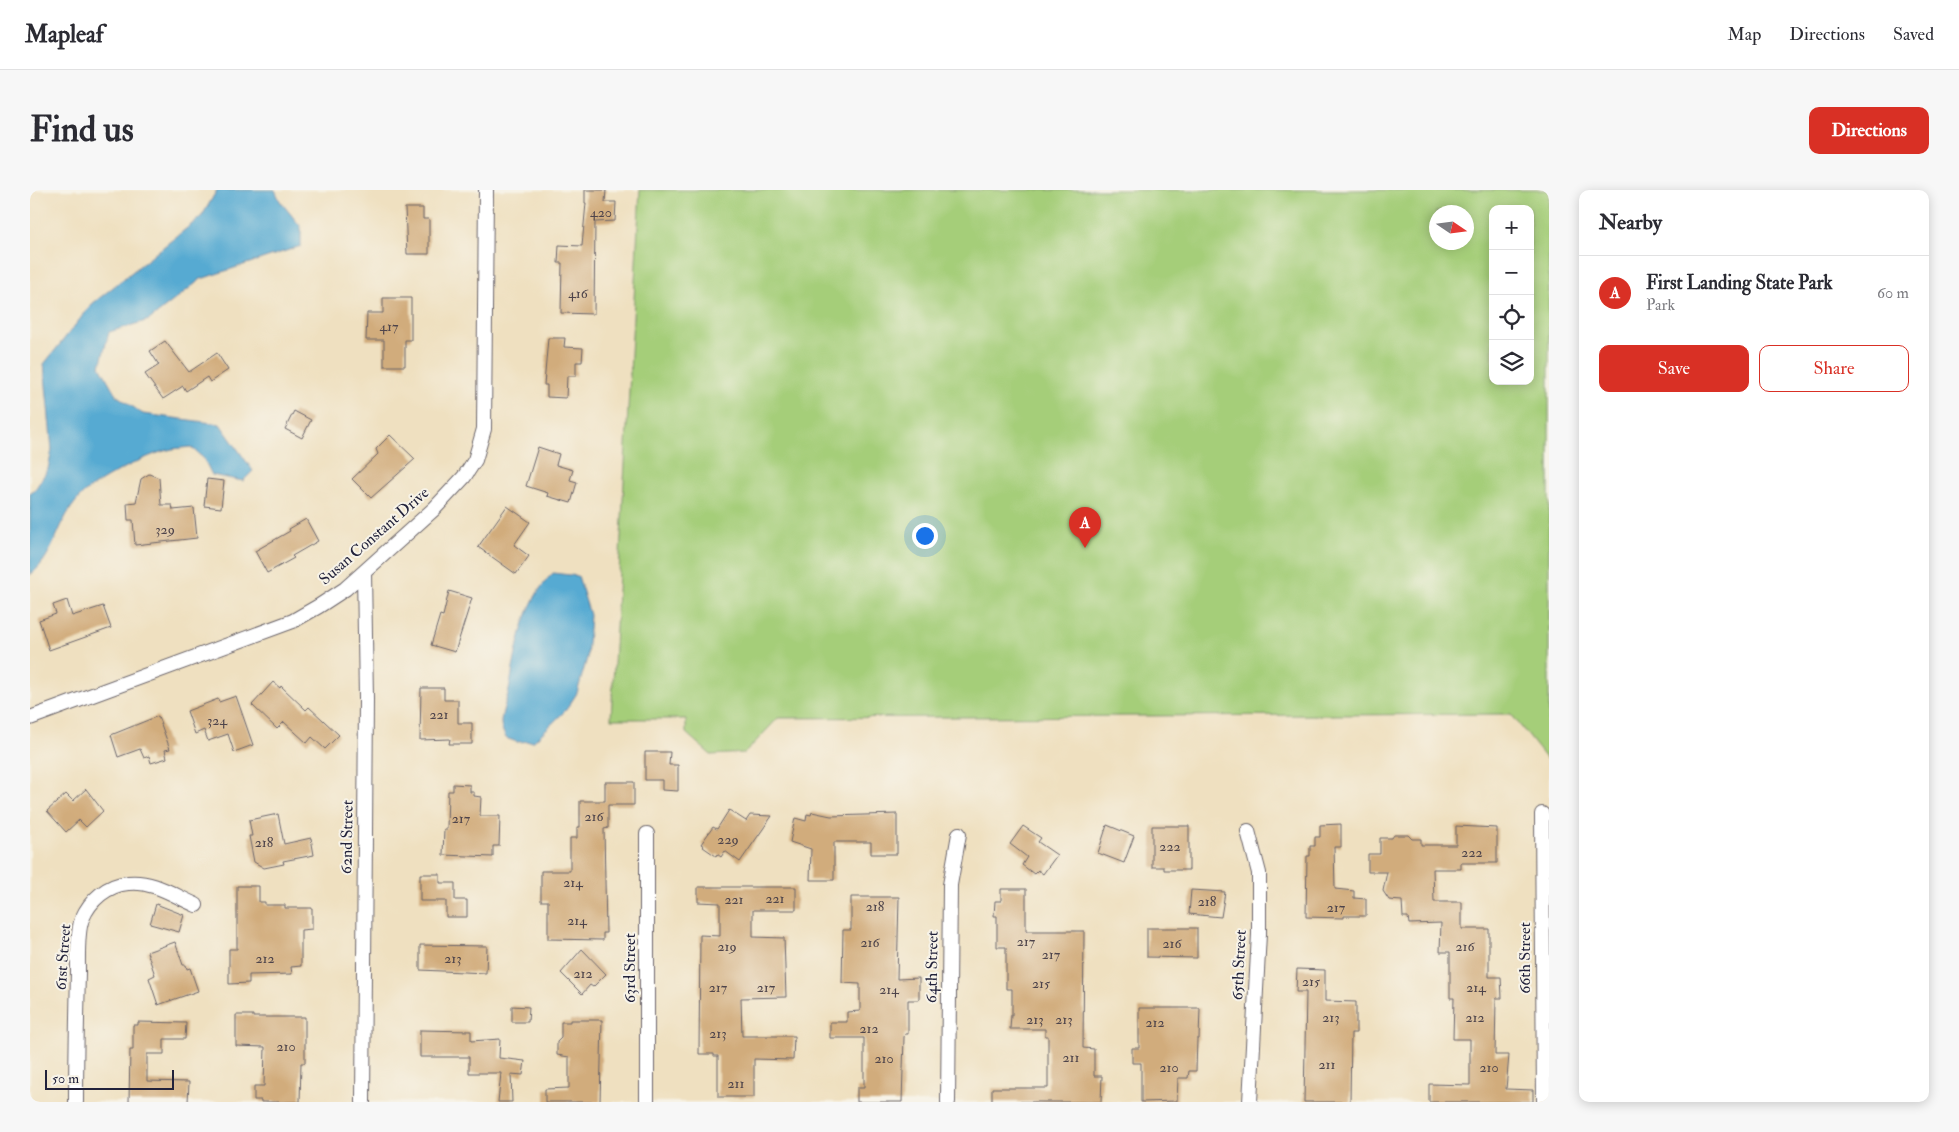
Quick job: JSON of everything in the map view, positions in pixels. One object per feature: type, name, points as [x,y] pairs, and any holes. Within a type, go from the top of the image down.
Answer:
[{"type":"street","name":"Susan Constant Drive","points":[[30,718],[293,621],[326,602],[364,572],[434,509],[464,477],[475,460],[484,429],[486,190]]},
{"type":"street","name":"62nd Street","points":[[363,1102],[366,709],[364,572]]},
{"type":"street","name":"66th Street","points":[[1542,814],[1544,1102]]},
{"type":"street","name":"65th Street","points":[[1248,831],[1256,858],[1259,882],[1259,934],[1250,1102]]},
{"type":"street","name":"63rd Street","points":[[647,834],[647,1102]]},
{"type":"street","name":"64th Street","points":[[948,1102],[950,885],[959,834]]},
{"type":"street","name":"61st Street","points":[[76,1102],[78,958],[81,921],[89,906],[99,895],[113,886],[128,882],[152,885],[196,905]]},
{"type":"green space","points":[[640,190],[1549,190],[1549,762],[1511,714],[778,718],[745,753],[711,755],[686,733],[686,719],[611,719]]},
{"type":"water","points":[[217,190],[275,190],[280,201],[301,227],[301,246],[201,279],[149,320],[109,332],[100,366],[116,395],[143,414],[220,424],[253,471],[243,481],[212,475],[204,459],[191,447],[168,450],[137,462],[102,480],[80,497],[66,516],[47,556],[30,575],[30,493],[36,488],[48,469],[52,450],[44,364],[92,304],[202,216]]},
{"type":"water","points":[[553,573],[578,576],[590,615],[587,658],[577,693],[566,710],[534,741],[517,742],[506,738],[501,725],[502,715],[522,628],[534,599]]},
{"type":"building","points":[[585,190],[606,190],[605,202],[616,202],[615,221],[595,222],[594,314],[561,313],[562,263],[558,263],[559,245],[582,246],[586,203]]},
{"type":"building","points":[[405,208],[423,208],[423,219],[429,219],[429,254],[407,254]]},
{"type":"building","points":[[383,298],[411,298],[411,340],[405,340],[405,366],[384,366],[384,340],[366,340],[367,313],[383,313]]},
{"type":"building","points":[[548,338],[565,338],[564,347],[583,348],[582,362],[576,362],[576,376],[567,376],[566,398],[547,397],[547,385],[544,385]]},
{"type":"building","points":[[165,341],[189,372],[217,353],[228,370],[210,382],[207,377],[186,391],[183,386],[163,399],[145,374],[159,365],[150,351]]},
{"type":"building","points":[[294,411],[311,420],[302,438],[285,429]]},
{"type":"building","points":[[390,435],[415,459],[371,498],[352,479],[378,454],[376,449]]},
{"type":"building","points":[[538,447],[559,454],[556,465],[573,470],[570,480],[577,482],[571,503],[547,496],[548,493],[526,486]]},
{"type":"building","points":[[149,474],[159,478],[161,505],[172,505],[173,510],[194,508],[197,538],[135,545],[133,520],[128,520],[127,503],[136,502],[141,479]]},
{"type":"building","points":[[207,479],[224,481],[221,508],[204,506]]},
{"type":"building","points":[[507,506],[530,522],[514,545],[529,556],[516,574],[478,547]]},
{"type":"building","points":[[306,519],[318,541],[292,556],[294,558],[267,573],[255,551],[290,531],[289,529]]},
{"type":"building","points":[[449,591],[472,598],[455,652],[431,645],[440,615],[443,616]]},
{"type":"building","points":[[67,600],[72,616],[103,606],[111,628],[49,650],[39,620],[56,614],[53,605]]},
{"type":"building","points":[[273,682],[280,688],[281,686],[306,710],[309,707],[339,735],[325,749],[312,737],[307,743],[284,722],[277,729],[252,705]]},
{"type":"building","points":[[421,688],[444,688],[444,700],[458,700],[458,723],[472,723],[472,744],[449,744],[450,739],[420,740]]},
{"type":"building","points":[[236,696],[253,745],[234,752],[228,734],[208,741],[204,730],[195,734],[187,711],[218,699],[219,702]]},
{"type":"building","points":[[158,716],[170,749],[165,750],[167,758],[151,763],[149,756],[144,758],[140,749],[118,757],[111,735]]},
{"type":"building","points":[[645,752],[670,752],[669,765],[678,765],[678,791],[662,790],[662,780],[645,780]]},
{"type":"building","points":[[605,782],[634,782],[634,805],[608,805],[608,828],[604,829],[606,933],[603,933],[603,940],[548,939],[548,901],[541,901],[541,871],[570,871],[570,838],[577,838],[577,827],[580,827],[580,801],[605,801]]},
{"type":"building","points":[[453,784],[470,785],[470,792],[474,792],[474,796],[481,797],[480,816],[500,816],[499,846],[493,846],[493,857],[443,855],[444,829],[447,829],[448,791],[453,791]]},
{"type":"building","points":[[86,789],[103,811],[86,827],[79,820],[66,832],[47,811],[66,794],[73,801]]},
{"type":"building","points":[[729,810],[746,821],[750,815],[772,816],[740,862],[725,851],[721,857],[717,854],[716,856],[701,844],[713,827],[717,829]]},
{"type":"building","points":[[812,812],[831,816],[897,814],[897,854],[871,854],[871,842],[834,842],[834,880],[810,880],[811,849],[790,842],[795,818],[806,821],[807,814],[811,815]]},
{"type":"building","points":[[278,814],[284,844],[311,838],[314,855],[283,861],[284,864],[264,868],[254,862],[249,836],[252,836],[249,820]]},
{"type":"building","points":[[1341,824],[1341,847],[1334,847],[1335,889],[1354,891],[1354,898],[1366,899],[1366,916],[1344,916],[1344,918],[1306,917],[1307,856],[1310,856],[1310,846],[1315,846],[1315,837],[1320,837],[1320,825]]},
{"type":"building","points":[[1107,825],[1134,836],[1124,863],[1098,853]]},
{"type":"building","points":[[1023,826],[1041,838],[1038,842],[1057,855],[1043,874],[1038,870],[1034,874],[1022,865],[1027,857],[1010,844]]},
{"type":"building","points":[[1152,826],[1189,826],[1189,870],[1164,870],[1164,867],[1152,867]]},
{"type":"building","points":[[1456,826],[1497,828],[1497,863],[1461,863],[1461,869],[1433,869],[1434,902],[1462,902],[1462,929],[1489,929],[1489,977],[1501,977],[1502,998],[1496,998],[1495,1055],[1509,1055],[1506,1089],[1533,1090],[1533,1102],[1429,1102],[1429,1084],[1470,1085],[1470,1039],[1453,1039],[1454,998],[1450,998],[1450,952],[1440,952],[1441,923],[1409,924],[1408,917],[1403,917],[1402,901],[1389,900],[1383,891],[1387,872],[1368,872],[1368,854],[1380,854],[1380,838],[1392,838],[1394,835],[1408,835],[1412,839],[1421,839],[1421,845],[1456,845]]},
{"type":"building","points":[[420,874],[440,874],[440,883],[455,883],[455,900],[467,900],[467,917],[446,917],[446,901],[420,901]]},
{"type":"building","points":[[237,886],[259,886],[259,902],[265,902],[265,905],[285,905],[285,908],[312,908],[312,929],[301,930],[301,966],[291,967],[292,974],[249,975],[249,983],[229,984],[229,949],[237,949]]},
{"type":"building","points":[[698,887],[796,887],[796,910],[753,910],[753,937],[784,938],[786,997],[741,998],[742,1036],[794,1036],[793,1060],[754,1059],[754,1097],[718,1097],[718,1056],[714,1056],[714,1054],[699,1054],[700,935],[720,936],[720,903],[698,902]]},
{"type":"building","points":[[1001,889],[1026,889],[1026,931],[1084,931],[1083,1048],[1094,1049],[1094,1076],[1102,1076],[1101,1102],[992,1102],[992,1088],[1048,1088],[1048,1036],[1045,1036],[1045,1029],[1010,1029],[1012,989],[1006,989],[1006,947],[997,947],[997,916],[994,916],[995,901],[1001,901]]},
{"type":"building","points":[[1191,890],[1225,892],[1221,917],[1189,914]]},
{"type":"building","points":[[851,897],[899,897],[897,979],[919,978],[919,1000],[908,1000],[908,1034],[905,1034],[904,1037],[902,1102],[857,1102],[857,1088],[864,1088],[864,1038],[830,1038],[830,1022],[847,1022],[847,1012],[860,1011],[860,984],[842,983],[843,930],[851,930]]},
{"type":"building","points":[[156,904],[184,915],[179,932],[150,924]]},
{"type":"building","points":[[1147,928],[1197,928],[1197,958],[1147,957]]},
{"type":"building","points":[[175,942],[183,965],[186,965],[187,969],[190,968],[198,991],[158,1005],[149,978],[155,975],[147,952]]},
{"type":"building","points":[[420,945],[487,946],[486,973],[420,970]]},
{"type":"building","points":[[582,949],[606,974],[593,987],[590,985],[582,994],[561,973]]},
{"type":"building","points":[[1297,969],[1325,970],[1325,1001],[1356,1002],[1356,1033],[1351,1033],[1350,1102],[1304,1102],[1306,992],[1296,992]]},
{"type":"building","points":[[512,1006],[529,1007],[528,1022],[512,1022]]},
{"type":"building","points":[[1139,1008],[1200,1008],[1196,1071],[1189,1071],[1188,1078],[1178,1078],[1177,1101],[1141,1102],[1141,1063],[1132,1063],[1132,1048],[1139,1048]]},
{"type":"building","points":[[236,1015],[253,1015],[253,1017],[305,1017],[305,1063],[301,1063],[300,1102],[261,1102],[261,1100],[254,1100],[254,1086],[264,1086],[265,1047],[236,1046]]},
{"type":"building","points":[[570,1020],[602,1020],[600,1102],[545,1102],[545,1089],[569,1088],[569,1057],[557,1055],[557,1042],[561,1038],[561,1022],[570,1022]]},
{"type":"building","points":[[138,1022],[186,1023],[185,1039],[164,1039],[164,1054],[147,1054],[147,1081],[189,1082],[188,1102],[129,1102],[130,1050],[133,1050],[133,1025],[138,1025]]},
{"type":"building","points":[[420,1030],[471,1031],[471,1041],[500,1039],[499,1058],[525,1061],[523,1075],[511,1074],[512,1102],[498,1102],[501,1073],[469,1073],[469,1057],[420,1057]]},
{"type":"place","name":"First Landing State Park","points":[[1085,548]]}]
